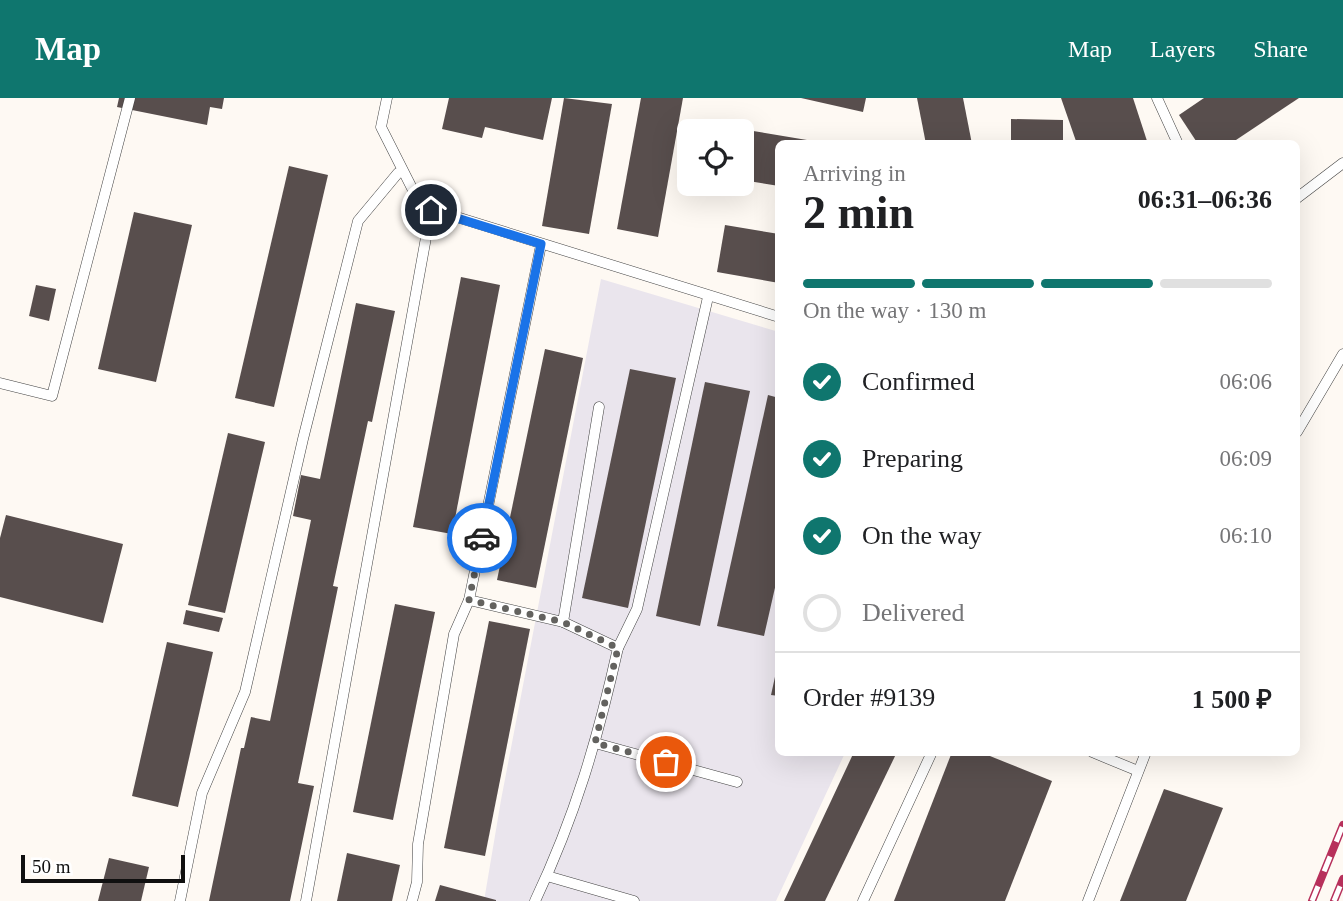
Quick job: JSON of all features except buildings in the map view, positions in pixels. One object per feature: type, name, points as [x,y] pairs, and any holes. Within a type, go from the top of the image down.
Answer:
[{"type":"lane","points":[[0,383],[52,396],[130,98]]},
{"type":"lane","points":[[387,98],[381,127],[421,206],[775,316]]},
{"type":"lane","points":[[1157,98],[1176,140]]},
{"type":"lane","points":[[1300,196],[1343,163]]},
{"type":"lane","points":[[180,901],[202,793],[245,692],[303,439],[358,221],[398,173]]},
{"type":"lane","points":[[306,901],[431,210]]},
{"type":"lane","points":[[412,901],[417,882],[418,844],[454,634],[469,600],[541,244]]},
{"type":"lane","points":[[535,901],[584,780],[618,648],[637,609],[708,297]]},
{"type":"lane","points":[[1300,427],[1343,354]]},
{"type":"lane","points":[[563,622],[599,407]]},
{"type":"lane","points":[[469,600],[563,622],[618,648]]},
{"type":"lane","points":[[595,743],[737,782]]},
{"type":"lane","points":[[863,901],[930,756]]},
{"type":"lane","points":[[1102,756],[1138,771]]},
{"type":"lane","points":[[1088,901],[1144,756]]},
{"type":"lane","points":[[547,876],[634,901]]},
{"type":"shaded area","points":[[601,279],[775,331],[775,756],[844,756],[776,901],[484,901]]},
{"type":"railway","points":[[1312,901],[1343,825]]},
{"type":"railway","points":[[1334,901],[1343,879]]},
{"type":"way so far","points":[[482,538],[469,600],[563,622],[618,648],[595,743],[666,762]]},
{"type":"route","points":[[431,210],[541,244],[482,538]]}]
